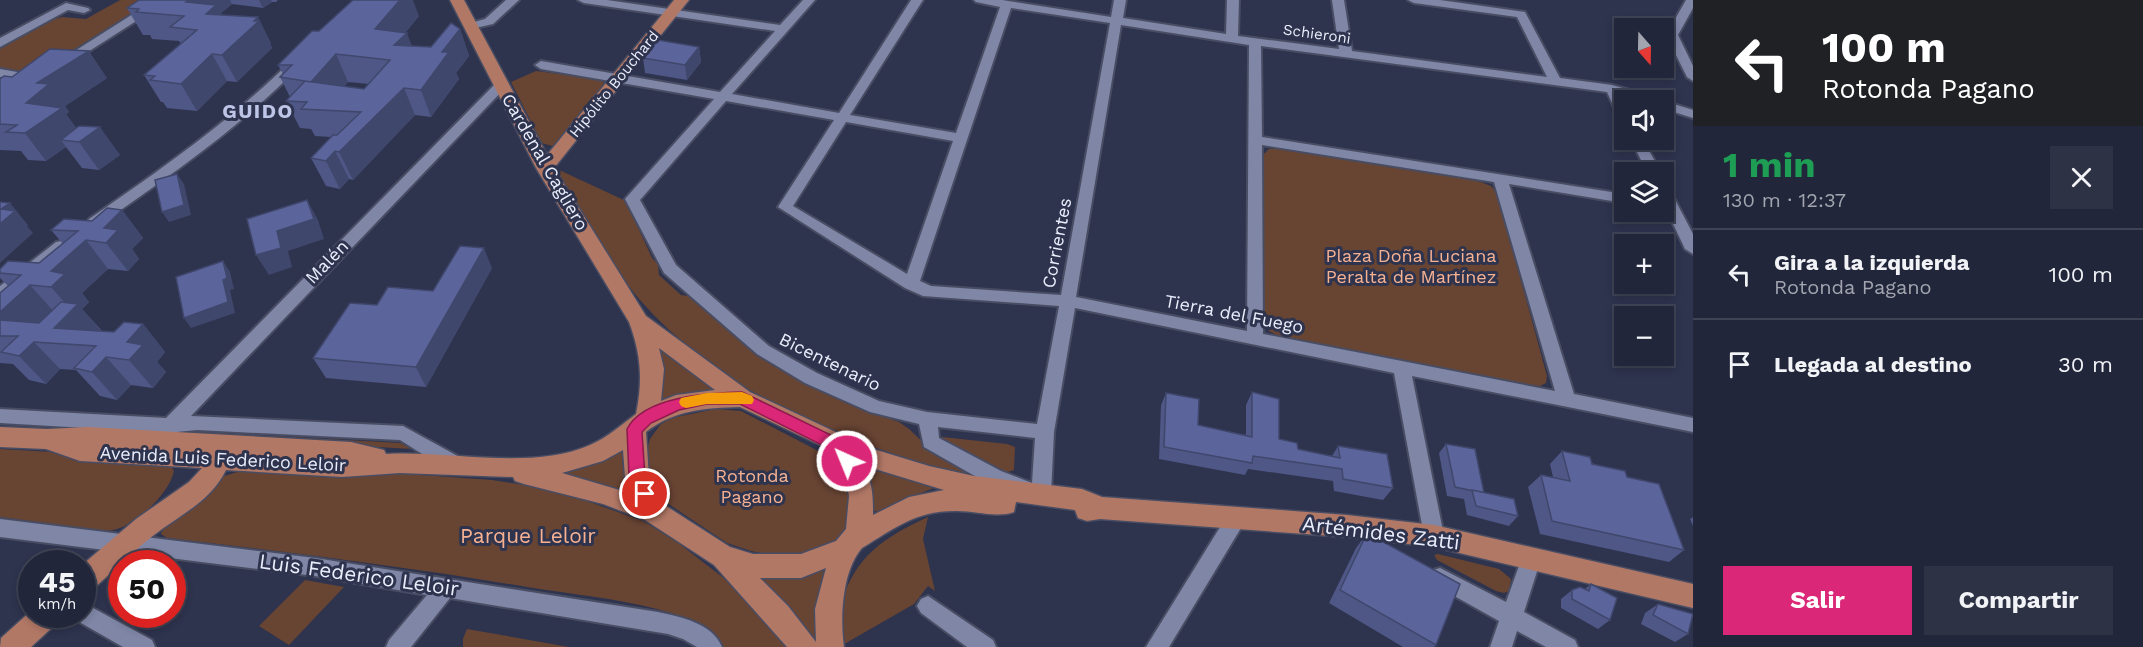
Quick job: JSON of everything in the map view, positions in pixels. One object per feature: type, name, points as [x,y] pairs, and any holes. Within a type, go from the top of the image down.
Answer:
[{"type":"main road","name":"Cardenal Cagliero","points":[[457,0],[545,168],[639,321],[654,366],[654,387],[640,424]]},
{"type":"main road","name":"Hipólito Bouchard","points":[[545,168],[620,79],[682,0]]},
{"type":"main road","name":"Cardenal Cagliero","points":[[639,321],[742,398]]},
{"type":"main road","points":[[804,647],[778,615],[722,556],[654,512],[637,477],[640,424],[676,404],[707,399],[742,398],[830,441],[857,477],[861,496],[858,532],[849,545],[832,586],[826,622],[830,647]]},
{"type":"main road","name":"Avenida Luis Federico Leloir","points":[[46,439],[80,451],[226,453],[342,467],[400,463],[497,467],[553,466],[595,454],[640,424]]},
{"type":"main road","name":"Avenida Luis Federico Leloir","points":[[0,437],[46,439],[163,434],[226,453]]},
{"type":"main road","name":"Artémides Zatti","points":[[830,441],[864,456],[929,476],[974,486],[1082,500],[1100,508]]},
{"type":"main road","points":[[96,570],[146,526],[178,506],[216,471],[226,453]]},
{"type":"main road","name":"Avenida Luis Federico Leloir","points":[[497,467],[603,494],[654,512]]},
{"type":"main road","name":"Artémides Zatti","points":[[849,545],[909,507],[933,501],[962,499],[1080,511],[1100,508],[1347,526],[1434,536],[1693,596]]},
{"type":"main road","points":[[722,556],[753,566],[801,566],[849,545]]},
{"type":"main road","points":[[11,647],[32,628]]},
{"type":"street","points":[[17,91],[163,0]]},
{"type":"street","points":[[471,26],[489,22],[513,0]]},
{"type":"street","points":[[584,0],[782,29]]},
{"type":"street","points":[[723,96],[809,0]]},
{"type":"street","points":[[844,118],[917,0]]},
{"type":"street","name":"Schieroni","points":[[980,0],[1255,42],[1615,90]]},
{"type":"street","name":"Corrientes","points":[[1041,494],[1045,432],[1120,0]]},
{"type":"street","points":[[1232,38],[1233,0]]},
{"type":"street","points":[[1338,0],[1346,54]]},
{"type":"street","points":[[1414,0],[1521,14],[1556,82]]},
{"type":"street","points":[[1692,0],[1672,35],[1674,43],[1693,76]]},
{"type":"street","points":[[910,284],[1007,4]]},
{"type":"street","points":[[0,43],[66,6],[84,10]]},
{"type":"street","points":[[1255,42],[1255,338]]},
{"type":"street","points":[[0,294],[76,235],[191,155],[264,96],[309,52]]},
{"type":"street","points":[[541,65],[961,138]]},
{"type":"street","points":[[0,73],[44,74]]},
{"type":"street","name":"Malén","points":[[163,434],[501,85]]},
{"type":"street","points":[[1612,89],[1614,93]]},
{"type":"street","name":"Bicentenario","points":[[723,96],[632,199],[670,269],[763,350],[811,378],[876,407],[927,418],[1045,432]]},
{"type":"street","points":[[1674,108],[1693,114]]},
{"type":"street","name":"Tierra del Fuego","points":[[844,118],[785,207],[910,284],[929,292],[1066,301],[1693,425]]},
{"type":"street","points":[[1256,140],[1614,196]]},
{"type":"street","points":[[1500,179],[1566,400]]},
{"type":"street","points":[[1674,217],[1693,249]]},
{"type":"street","points":[[1402,367],[1434,536]]},
{"type":"street","points":[[0,416],[163,434],[197,423],[403,433],[456,465]]},
{"type":"street","points":[[927,418],[931,442],[994,477],[1041,494]]},
{"type":"street","points":[[1157,647],[1237,518]]},
{"type":"street","points":[[1347,526],[1397,554]]},
{"type":"street","name":"Luis Federico Leloir","points":[[0,528],[315,567],[679,626],[704,637],[711,647]]},
{"type":"street","points":[[1501,647],[1531,559]]},
{"type":"street","points":[[1427,570],[1567,647]]},
{"type":"street","points":[[397,647],[446,588]]},
{"type":"street","points":[[928,606],[985,647]]},
{"type":"street","points":[[96,620],[144,647]]},
{"type":"green space","points":[[120,0],[154,0],[48,68],[25,73],[0,68],[0,49],[51,20],[62,17],[86,19]]},
{"type":"green space","points":[[536,71],[601,79],[604,83],[604,87],[558,144],[552,146],[542,143],[511,82]]},
{"type":"green space","name":"Plaza Doña Luciana Peralta de Martínez","points":[[1269,149],[1478,181],[1491,186],[1497,193],[1547,376],[1546,383],[1540,386],[1528,385],[1280,337],[1269,331],[1264,322],[1263,155]]},
{"type":"green space","points":[[555,170],[626,201],[652,258],[658,264],[659,275],[681,295],[695,297],[757,353],[871,412],[899,422],[928,447],[973,474],[942,470],[852,439],[785,409],[722,372],[692,350],[640,300],[606,254]]},
{"type":"green space","points":[[655,344],[718,389],[716,392],[660,403],[664,371]]},
{"type":"green space","name":"Rotonda Pagano","points":[[716,409],[741,411],[828,456],[851,497],[849,525],[842,537],[827,547],[799,556],[778,556],[751,551],[727,543],[661,499],[648,471],[646,454],[650,439],[660,425],[671,418]]},
{"type":"green space","points":[[182,431],[400,443],[413,449],[177,436]]},
{"type":"green space","points":[[942,437],[1007,444],[1015,447],[1014,470],[1005,473],[938,440]]},
{"type":"green space","points":[[0,449],[53,452],[77,460],[171,466],[174,471],[165,491],[147,510],[126,525],[105,531],[0,517]]},
{"type":"green space","points":[[617,452],[622,453],[623,469],[632,492],[627,495],[565,476],[566,472]]},
{"type":"green space","points":[[861,464],[934,485],[934,488],[893,504],[880,513],[873,510]]},
{"type":"green space","name":"Parque Leloir","points":[[244,470],[378,472],[492,480],[538,487],[587,501],[643,521],[677,542],[747,596],[792,647],[721,647],[710,633],[694,622],[666,611],[625,602],[392,566],[167,538],[161,534],[165,525],[221,477]]},
{"type":"green space","points":[[928,517],[923,539],[935,591],[928,586],[914,604],[839,647],[841,605],[854,573],[873,550],[898,532]]},
{"type":"green space","points":[[1438,554],[1499,569],[1511,579],[1509,591],[1504,593],[1496,591],[1437,560],[1434,555]]},
{"type":"green space","points":[[821,570],[827,574],[817,641],[809,642],[759,582],[763,576],[802,577]]},
{"type":"green space","points":[[305,580],[344,587],[289,645],[259,626]]},
{"type":"green space","points":[[467,629],[569,647],[463,647]]},
{"type":"building","points":[[139,0],[189,0],[186,2],[216,5],[206,14],[258,17],[254,21],[259,21],[222,55],[212,54],[181,84],[150,80],[155,76],[144,75],[197,30],[170,27],[184,16],[136,12],[139,9],[127,8]]},
{"type":"building","points":[[353,0],[400,0],[375,29],[407,33],[394,45],[431,47],[451,23],[460,29],[442,52],[449,52],[421,90],[404,88],[339,152],[335,151],[326,161],[311,158],[333,135],[337,135],[361,112],[301,109],[307,102],[286,101],[305,81],[280,77],[292,65],[278,65],[312,31],[319,31]],"holes":[[[336,54],[390,60],[364,89],[311,82]]]},
{"type":"building","points":[[658,40],[699,47],[685,65],[643,58]]},
{"type":"building","points":[[50,49],[89,51],[37,83],[49,84],[26,103],[62,108],[25,133],[6,132],[17,125],[0,124],[0,79],[4,76],[12,77]]},
{"type":"building","points":[[79,126],[100,127],[79,142],[61,140]]},
{"type":"building","points":[[177,174],[184,205],[162,212],[155,180]]},
{"type":"building","points":[[307,200],[314,219],[277,231],[281,248],[256,255],[247,219]]},
{"type":"building","points":[[0,202],[10,203],[1,209],[15,211],[0,224]]},
{"type":"building","points":[[107,208],[122,210],[104,228],[118,230],[106,243],[86,240],[51,271],[65,274],[51,287],[30,285],[0,312],[0,293],[21,275],[0,273],[0,269],[8,261],[39,263],[78,231],[51,230],[64,219],[92,221]]},
{"type":"building","points":[[460,246],[484,248],[416,367],[313,358],[350,303],[377,305],[388,287],[433,291]]},
{"type":"building","points":[[223,261],[227,278],[223,280],[228,302],[184,318],[176,277]]},
{"type":"building","points":[[61,302],[78,304],[54,328],[114,332],[124,322],[143,324],[127,342],[143,345],[129,360],[106,357],[92,372],[74,368],[96,346],[34,342],[19,356],[1,352],[18,336],[0,336],[0,320],[39,323]]},
{"type":"building","points":[[1252,392],[1279,399],[1279,439],[1297,443],[1298,449],[1340,458],[1338,446],[1387,454],[1393,488],[1343,479],[1342,469],[1253,456],[1252,463],[1164,447],[1166,393],[1199,399],[1198,425],[1252,437]]},
{"type":"building","points":[[1446,444],[1475,449],[1484,493],[1455,487]]},
{"type":"building","points":[[1562,451],[1590,457],[1592,464],[1625,471],[1627,477],[1659,484],[1684,550],[1552,521],[1541,475],[1570,481]]},
{"type":"building","points":[[1472,490],[1514,499],[1518,516],[1476,506]]},
{"type":"building","points":[[1367,533],[1460,584],[1436,645],[1340,590]]},
{"type":"building","points":[[1591,584],[1617,598],[1610,620],[1572,599],[1572,590],[1580,587],[1589,591]]},
{"type":"building","points":[[1658,604],[1693,614],[1688,634],[1653,615]]},
{"type":"slow traffic","points":[[686,402],[707,399],[742,398],[747,400]]},
{"type":"district","name":"GUIDO","points":[[258,111]]},
{"type":"route","points":[[645,494],[637,477],[633,442],[634,429],[646,419],[676,404],[707,399],[742,398],[830,441],[847,461]]}]
